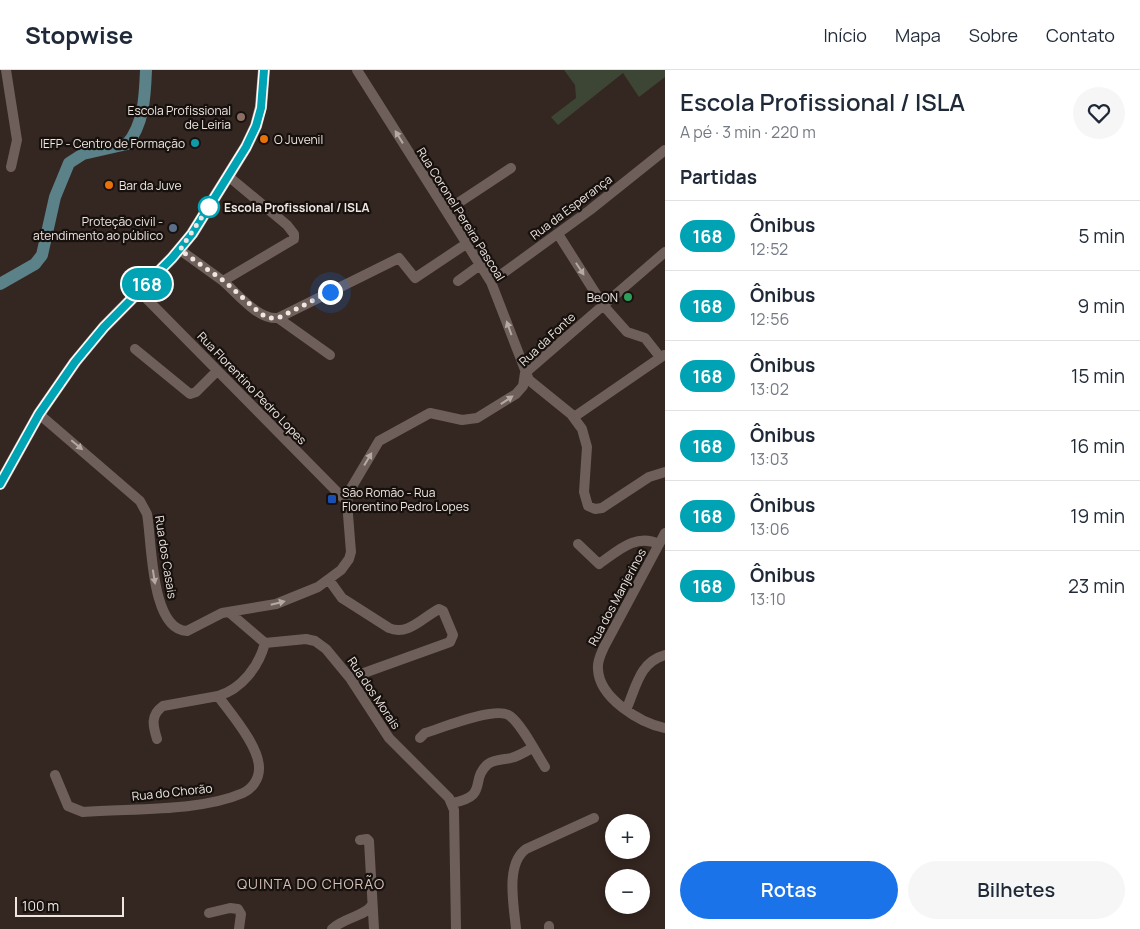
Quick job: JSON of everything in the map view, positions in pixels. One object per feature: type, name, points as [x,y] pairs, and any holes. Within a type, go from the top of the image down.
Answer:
[{"type":"main road","points":[[0,484],[39,414],[87,348],[139,291],[180,250],[228,176],[256,126],[261,108],[264,70]]},
{"type":"street","points":[[6,70],[17,140],[11,167]]},
{"type":"street","name":"Rua Coronel Pereira Pascoal","points":[[357,70],[490,282],[531,383],[574,417]]},
{"type":"street","name":"Rua da Esperança","points":[[490,282],[558,234],[665,150]]},
{"type":"street","points":[[446,211],[511,168]]},
{"type":"street","points":[[224,281],[293,241],[295,238],[287,225],[228,176]]},
{"type":"street","points":[[558,234],[603,305],[627,332],[645,338],[662,356],[574,417],[582,429],[586,442],[584,498],[588,506],[602,508],[649,477],[665,472]]},
{"type":"street","points":[[180,250],[224,281],[261,314],[269,318],[278,318],[399,258],[415,278],[466,244]]},
{"type":"street","name":"Rua da Fonte","points":[[230,613],[286,601],[329,580],[346,564],[351,552],[347,502],[350,490],[379,441],[385,436],[430,413],[462,420],[477,418],[516,394],[523,386],[526,373],[603,305],[663,257]]},
{"type":"street","points":[[458,281],[480,265]]},
{"type":"street","name":"Rua Florentino Pedro Lopes","points":[[139,291],[347,502]]},
{"type":"street","points":[[278,318],[330,356]]},
{"type":"street","points":[[135,349],[190,394],[196,392],[217,371]]},
{"type":"street","name":"Rua dos Casais","points":[[39,414],[135,495],[144,506],[148,518],[158,597],[173,626],[180,631],[187,631],[217,615],[230,613]]},
{"type":"street","name":"Rua dos Manjerinos","points":[[665,533],[599,659],[598,671],[601,684],[608,695],[642,722],[665,728]]},
{"type":"street","points":[[578,544],[599,564],[631,542],[648,540],[659,544]]},
{"type":"street","points":[[329,580],[342,598],[389,628],[396,631],[407,630],[439,609],[443,611],[452,635],[450,642],[350,678]]},
{"type":"street","points":[[157,739],[153,720],[157,710],[163,706],[230,692],[253,670],[260,660],[265,643],[230,613]]},
{"type":"street","name":"Rua dos Morais","points":[[265,643],[303,639],[315,641],[326,649],[350,678],[388,738],[435,783],[452,803]]},
{"type":"street","points":[[626,710],[642,671],[651,660],[665,655]]},
{"type":"street","name":"Rua do Chorão","points":[[55,775],[68,806],[83,812],[204,803],[244,792],[250,788],[258,776],[259,762],[254,748],[218,696]]},
{"type":"street","points":[[420,738],[425,734],[491,713],[503,713],[511,716],[518,723],[545,767]]},
{"type":"street","points":[[456,929],[452,803],[466,800],[474,795],[480,775],[488,764],[496,760],[518,756],[532,748]]},
{"type":"street","points":[[516,929],[513,875],[518,856],[526,849],[594,818]]},
{"type":"street","points":[[360,840],[367,839],[369,841],[374,929]]},
{"type":"street","points":[[332,929],[343,920],[369,911],[372,905]]},
{"type":"street","points":[[209,913],[230,908],[238,909],[241,914],[239,929]]},
{"type":"green space","points":[[564,70],[665,70],[665,77],[639,97],[623,73],[558,125],[551,117],[576,98],[575,85]]},
{"type":"waterway","points":[[0,284],[35,264],[42,255],[55,197],[69,163],[83,154],[127,144],[133,136],[142,109],[146,70]]},
{"type":"bus line","name":"168","points":[[0,484],[39,414],[75,362],[104,327],[172,258],[192,234],[246,147],[256,126],[261,108],[264,70]]},
{"type":"place","name":"Escola Profissional de Leiria","points":[[241,117]]},
{"type":"place","name":"O Juvenil","points":[[264,139]]},
{"type":"place","name":"IEFP - Centro de Formação","points":[[195,143]]},
{"type":"place","name":"Bar da Juve","points":[[109,185]]},
{"type":"place","name":"Escola Profissional / ISLA","points":[[209,207]]},
{"type":"place","name":"Proteção civil - atendimento ao público","points":[[173,228]]},
{"type":"place","name":"BeON","points":[[628,297]]},
{"type":"place","name":"São Romão - Rua Florentino Pedro Lopes","points":[[332,499]]},
{"type":"district","name":"QUINTA DO CHORÃO","points":[[311,883]]},
{"type":"route","points":[[209,207],[210,205],[180,250],[224,281],[261,314],[269,318],[278,318],[330,292]]}]
